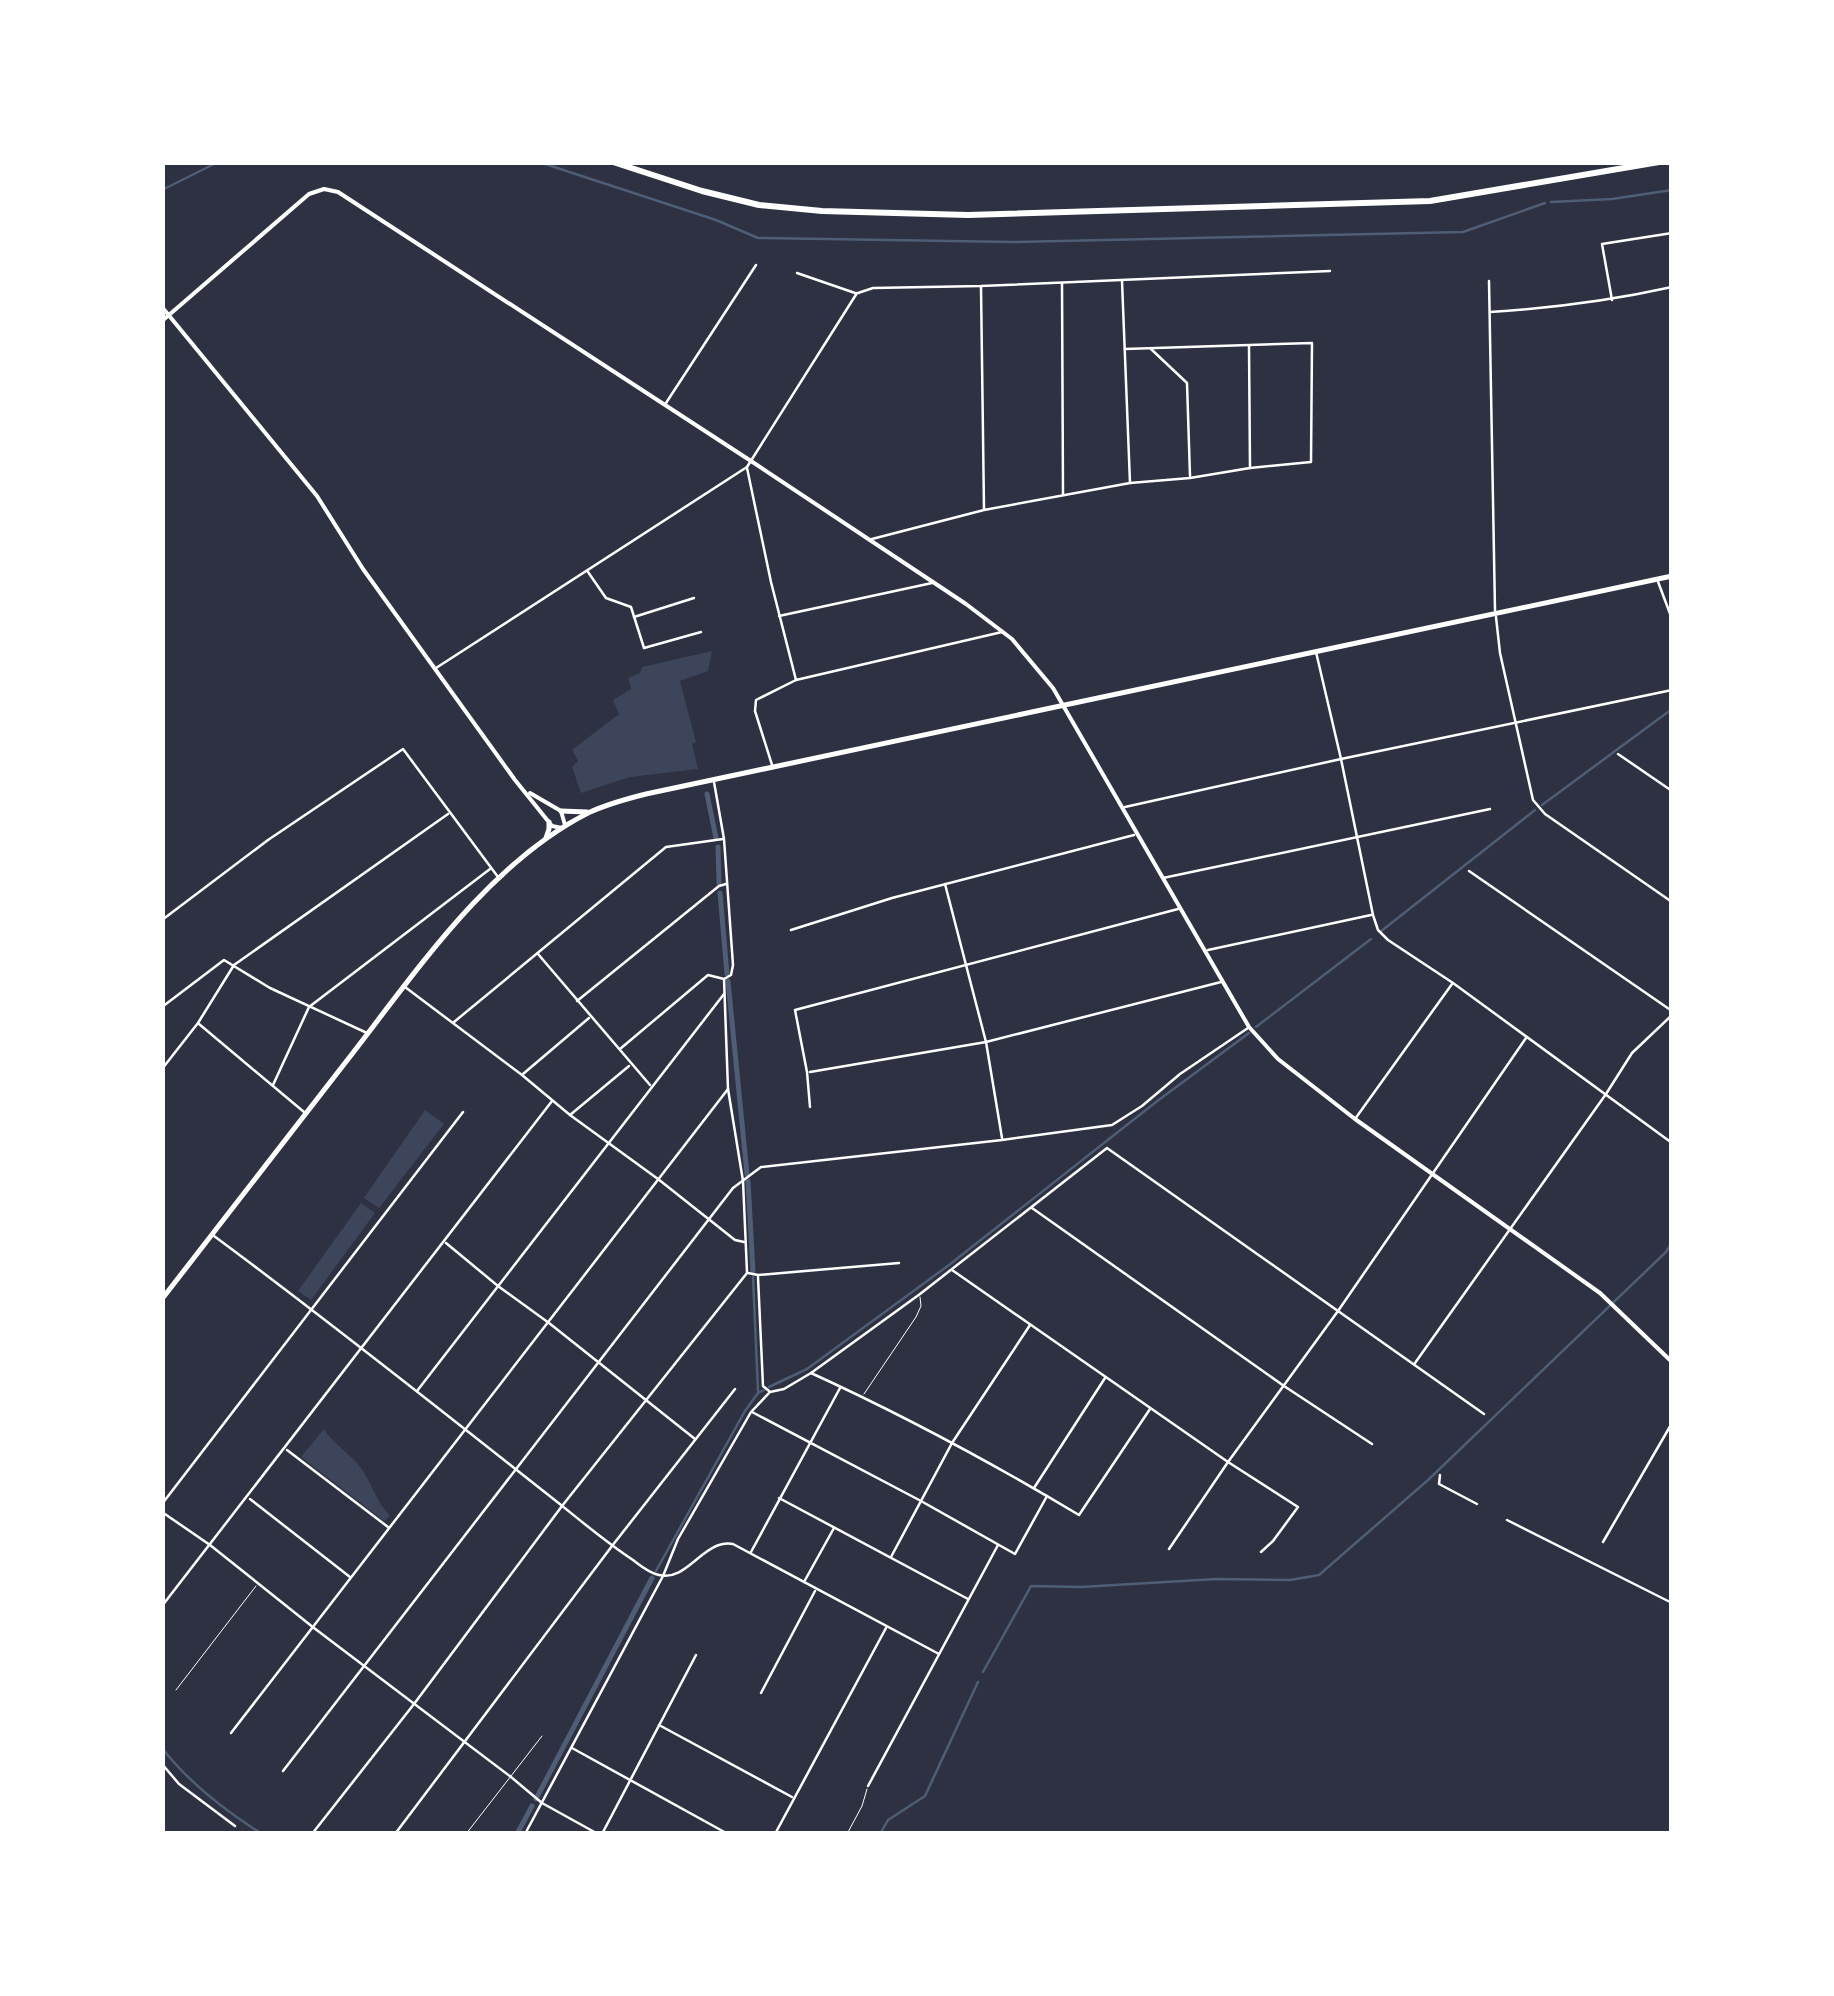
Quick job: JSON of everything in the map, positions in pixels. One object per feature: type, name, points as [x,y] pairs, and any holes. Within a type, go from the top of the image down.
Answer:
[{"type":"highway","points":[[612,162],[702,192],[759,205],[914,215],[1388,204],[1474,196],[1659,162]]},
{"type":"main road","points":[[162,1299],[467,912],[544,842],[590,812],[616,802],[1062,704],[1672,576]]},
{"type":"main road","points":[[560,810],[590,812]]},
{"type":"main road","points":[[544,842],[549,822]]},
{"type":"street","points":[[162,321],[309,194],[324,189],[338,192],[934,582],[1003,632],[1031,660],[1062,704],[1249,1027],[1278,1060],[1605,1297],[1672,1362]]},
{"type":"street","points":[[1612,300],[1602,244],[1672,233]]},
{"type":"street","points":[[665,404],[756,264]]},
{"type":"street","points":[[435,669],[747,467],[857,294],[873,288],[1330,271]]},
{"type":"street","points":[[798,273],[857,294]]},
{"type":"street","points":[[1122,279],[1130,483]]},
{"type":"street","points":[[1489,281],[1496,613],[1500,653],[1533,800],[1545,814],[1672,902]]},
{"type":"street","points":[[1062,282],[1063,496]]},
{"type":"street","points":[[980,286],[984,510]]},
{"type":"street","points":[[1490,312],[1554,308],[1672,287]]},
{"type":"street","points":[[162,306],[318,496],[363,569],[516,780],[552,826],[563,828],[560,810],[526,791]]},
{"type":"street","points":[[870,540],[984,510],[1130,483],[1311,462],[1312,343],[1125,350]]},
{"type":"street","points":[[1249,344],[1250,468]]},
{"type":"street","points":[[1150,348],[1186,383],[1190,478]]},
{"type":"street","points":[[747,467],[796,680]]},
{"type":"street","points":[[587,570],[606,598],[631,607],[644,648],[702,632]]},
{"type":"street","points":[[1657,579],[1672,619]]},
{"type":"street","points":[[779,616],[934,582]]},
{"type":"street","points":[[634,617],[694,598]]},
{"type":"street","points":[[773,768],[755,712],[756,700],[796,680],[1003,632]]},
{"type":"street","points":[[1316,651],[1378,930],[1672,1143]]},
{"type":"street","points":[[1121,808],[1672,690]]},
{"type":"street","points":[[162,920],[268,840],[403,749],[500,878]]},
{"type":"street","points":[[1618,754],[1672,791]]},
{"type":"street","points":[[619,1050],[708,975],[724,979],[731,974],[728,884],[714,780]]},
{"type":"street","points":[[1163,878],[1490,808]]},
{"type":"street","points":[[162,1070],[234,966],[450,813]]},
{"type":"street","points":[[791,930],[945,884],[1136,834]]},
{"type":"street","points":[[453,1023],[666,847],[724,839]]},
{"type":"street","points":[[273,1086],[309,1007],[491,868]]},
{"type":"street","points":[[1414,1364],[1632,1054],[1672,1013],[1469,871]]},
{"type":"street","points":[[578,1001],[719,886],[728,884]]},
{"type":"street","points":[[945,884],[986,1042],[1002,1140]]},
{"type":"street","points":[[810,1107],[796,1010],[1180,908]]},
{"type":"street","points":[[1205,950],[1372,915]]},
{"type":"street","points":[[538,953],[651,1086]]},
{"type":"street","points":[[162,1007],[224,960],[270,988],[368,1033]]},
{"type":"street","points":[[312,1834],[562,1506],[747,1273],[743,1181],[728,1089],[724,979]]},
{"type":"street","points":[[807,1072],[986,1042],[1223,981]]},
{"type":"street","points":[[1355,1119],[1453,983]]},
{"type":"street","points":[[405,987],[735,1240],[746,1242]]},
{"type":"street","points":[[416,1392],[724,994]]},
{"type":"street","points":[[522,1074],[590,1017]]},
{"type":"street","points":[[198,1023],[306,1114]]},
{"type":"street","points":[[283,1771],[733,1188],[762,1166],[1112,1125],[1249,1027]]},
{"type":"street","points":[[1169,1549],[1527,1037]]},
{"type":"street","points":[[570,1116],[630,1065]]},
{"type":"street","points":[[231,1733],[728,1089]]},
{"type":"street","points":[[162,1606],[552,1100]]},
{"type":"street","points":[[162,1504],[463,1112]]},
{"type":"street","points":[[525,1834],[663,1576],[678,1539],[750,1412],[770,1392],[784,1389],[810,1373],[920,1294],[1108,1148],[1484,1414]]},
{"type":"street","points":[[1031,1207],[1372,1444]]},
{"type":"street","points":[[212,1234],[612,1546],[652,1573],[677,1573],[714,1545],[733,1544],[939,1654]]},
{"type":"street","points":[[445,1242],[695,1439]]},
{"type":"street","points":[[747,1273],[899,1263]]},
{"type":"street","points":[[952,1270],[1298,1507],[1262,1552]]},
{"type":"street","points":[[758,1274],[763,1386],[770,1392]]},
{"type":"street","points":[[891,1557],[952,1443],[1031,1324]]},
{"type":"street","points":[[810,1373],[952,1443],[1079,1515],[1150,1407]]},
{"type":"street","points":[[1034,1488],[1106,1376]]},
{"type":"street","points":[[750,1553],[841,1387]]},
{"type":"street","points":[[395,1834],[735,1389]]},
{"type":"street","points":[[750,1412],[1015,1554],[1047,1496]]},
{"type":"street","points":[[1603,1542],[1672,1423]]},
{"type":"street","points":[[286,1449],[389,1528]]},
{"type":"street","points":[[1440,1475],[1439,1484],[1477,1504]]},
{"type":"street","points":[[248,1496],[351,1578]]},
{"type":"street","points":[[780,1498],[969,1600]]},
{"type":"street","points":[[162,1512],[210,1545],[542,1804],[600,1834],[696,1654]]},
{"type":"street","points":[[1508,1520],[1672,1603]]},
{"type":"street","points":[[804,1583],[835,1527]]},
{"type":"street","points":[[868,1786],[998,1544]]},
{"type":"street","points":[[762,1693],[816,1589]]},
{"type":"street","points":[[775,1834],[886,1627]]},
{"type":"street","points":[[659,1725],[793,1798]]},
{"type":"street","points":[[570,1747],[728,1834]]},
{"type":"street","points":[[163,1766],[179,1784],[235,1826]]},
{"type":"lane","points":[[862,1396],[916,1317],[922,1306],[920,1294]]},
{"type":"lane","points":[[176,1690],[258,1584]]},
{"type":"lane","points":[[466,1834],[542,1736]]},
{"type":"lane","points":[[847,1834],[868,1786]]},
{"type":"shaded area","points":[[712,651],[708,671],[680,681],[696,742],[692,744],[698,769],[630,777],[581,793],[572,767],[578,761],[572,750],[619,714],[613,700],[631,689],[628,678],[640,673],[642,667]]},
{"type":"shaded area","points":[[425,1110],[444,1124],[379,1208],[364,1198]]},
{"type":"shaded area","points":[[361,1203],[375,1213],[311,1300],[298,1291]]},
{"type":"shaded area","points":[[324,1429],[361,1468],[390,1516],[384,1521],[301,1457]]},
{"type":"waterway","points":[[162,190],[218,162]]},
{"type":"waterway","points":[[539,162],[716,220],[758,238],[1013,242],[1463,232],[1545,203]]},
{"type":"waterway","points":[[1551,202],[1612,199],[1672,190]]},
{"type":"waterway","points":[[1542,805],[1672,709]]},
{"type":"waterway","points":[[707,794],[716,838]]},
{"type":"waterway","points":[[1380,932],[1535,810]]},
{"type":"waterway","points":[[718,847],[719,883]]},
{"type":"waterway","points":[[720,893],[727,974]]},
{"type":"waterway","points":[[1256,1027],[1371,939]]},
{"type":"waterway","points":[[728,981],[747,1174]]},
{"type":"waterway","points":[[769,1387],[807,1369],[949,1265],[1249,1033]]},
{"type":"waterway","points":[[748,1181],[753,1271]]},
{"type":"waterway","points":[[983,1672],[1031,1586],[1290,1580],[1319,1575],[1428,1480],[1672,1242]]},
{"type":"waterway","points":[[753,1277],[758,1391]]},
{"type":"waterway","points":[[656,1571],[745,1411],[764,1390]]},
{"type":"waterway","points":[[536,1799],[652,1578]]},
{"type":"waterway","points":[[880,1834],[888,1820],[925,1796],[978,1682]]},
{"type":"waterway","points":[[162,1748],[208,1795],[262,1834]]},
{"type":"waterway","points":[[517,1834],[532,1806]]}]
